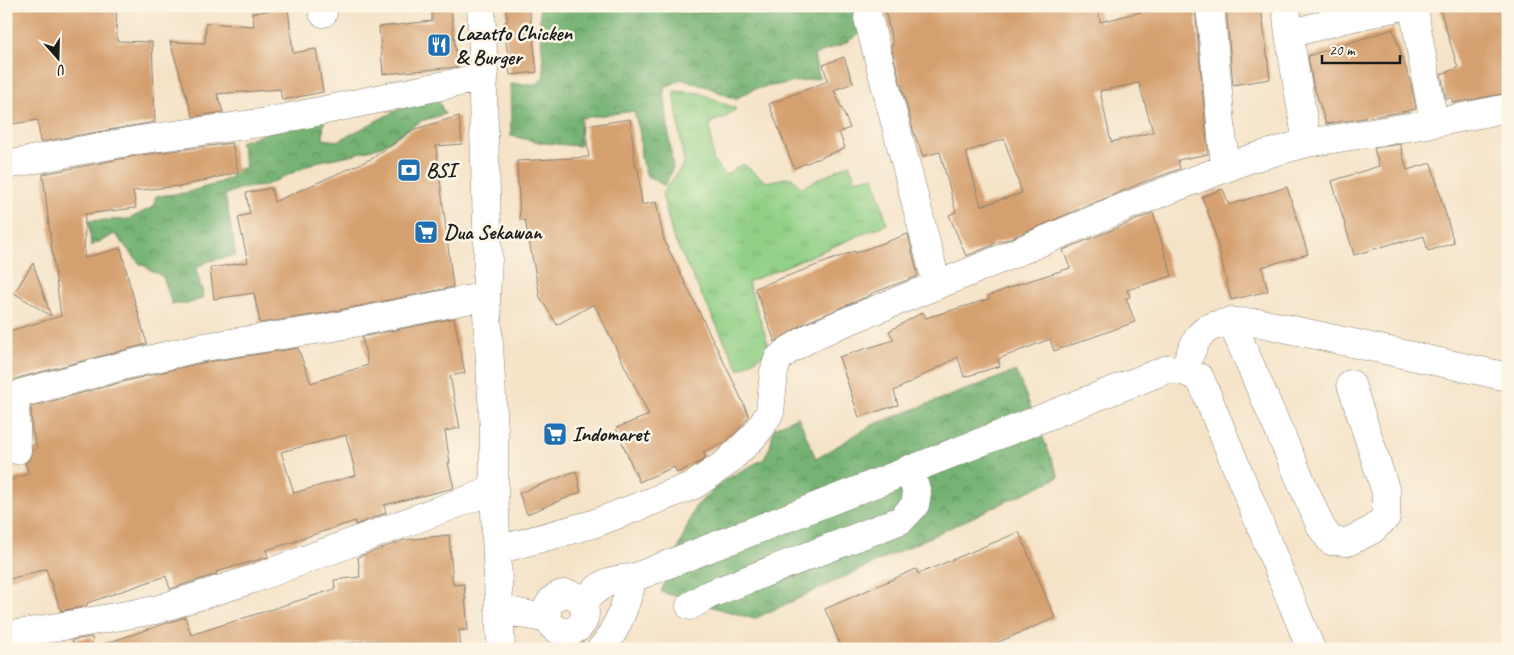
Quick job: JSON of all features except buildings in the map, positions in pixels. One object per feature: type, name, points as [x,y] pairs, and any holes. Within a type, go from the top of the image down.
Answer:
[{"type":"street","points":[[481,6],[488,258],[486,296],[494,430],[494,490],[501,649]]},
{"type":"street","points":[[1210,6],[1225,167]]},
{"type":"street","points":[[1286,6],[1288,34],[1307,143]]},
{"type":"street","points":[[1288,34],[1403,6]]},
{"type":"street","points":[[1415,6],[1416,23],[1434,123]]},
{"type":"street","points":[[868,18],[937,285]]},
{"type":"street","points":[[6,165],[139,140],[484,88]]},
{"type":"street","points":[[497,550],[593,524],[694,485],[726,463],[761,427],[770,412],[774,372],[778,359],[811,337],[838,325],[1122,208],[1252,158],[1307,143],[1434,123],[1508,108]]},
{"type":"street","points":[[17,450],[15,408],[16,400],[22,393],[198,348],[328,328],[486,296]]},
{"type":"street","points":[[1183,371],[1199,336],[1207,330],[1231,321],[1261,323],[1508,377]]},
{"type":"street","points":[[1231,321],[1321,527],[1331,541],[1348,542],[1372,530],[1386,517],[1386,492],[1350,384]]},
{"type":"street","points":[[499,609],[560,633],[574,630],[582,623],[585,613],[582,602],[598,587],[607,583],[614,580],[633,578],[1168,369],[1183,371],[1200,378],[1310,649]]},
{"type":"street","points":[[690,606],[708,596],[901,520],[915,505],[917,493],[909,469]]},
{"type":"street","points":[[21,639],[164,607],[250,580],[494,490]]},
{"type":"street","points":[[601,649],[609,638],[626,602],[633,578]]},
{"type":"green space","points":[[539,6],[675,6],[675,12],[688,13],[725,10],[725,6],[869,6],[861,33],[843,44],[814,55],[819,78],[754,89],[735,99],[710,88],[681,79],[664,89],[673,168],[665,186],[647,176],[641,159],[640,134],[634,111],[581,118],[580,146],[544,143],[511,136],[510,84],[537,84],[544,76]]},
{"type":"green space","points":[[674,91],[700,93],[736,109],[726,117],[710,123],[713,160],[725,175],[743,164],[766,182],[791,177],[801,188],[849,164],[856,180],[874,176],[887,224],[748,282],[770,350],[739,370],[673,237],[662,194],[684,163]]},
{"type":"green space","points":[[438,100],[445,114],[421,121],[382,146],[316,162],[264,186],[238,189],[225,195],[236,255],[209,261],[196,268],[204,298],[187,304],[172,304],[163,277],[139,263],[115,234],[91,246],[89,221],[129,219],[153,207],[156,196],[185,193],[212,185],[230,178],[234,171],[246,167],[240,142],[281,128],[324,119],[323,139],[338,141],[399,109]]},
{"type":"green space","points":[[1016,371],[1059,477],[754,619],[661,592],[695,507],[724,480],[764,459],[770,447],[774,428],[798,416],[816,459],[872,425]]},
{"type":"place","name":"Lazatto Chicken & Burger","points":[[439,45]]},
{"type":"place","name":"BSI","points":[[409,170]]},
{"type":"place","name":"Dua Sekawan","points":[[426,232]]},
{"type":"place","name":"Indomaret","points":[[555,434]]}]
